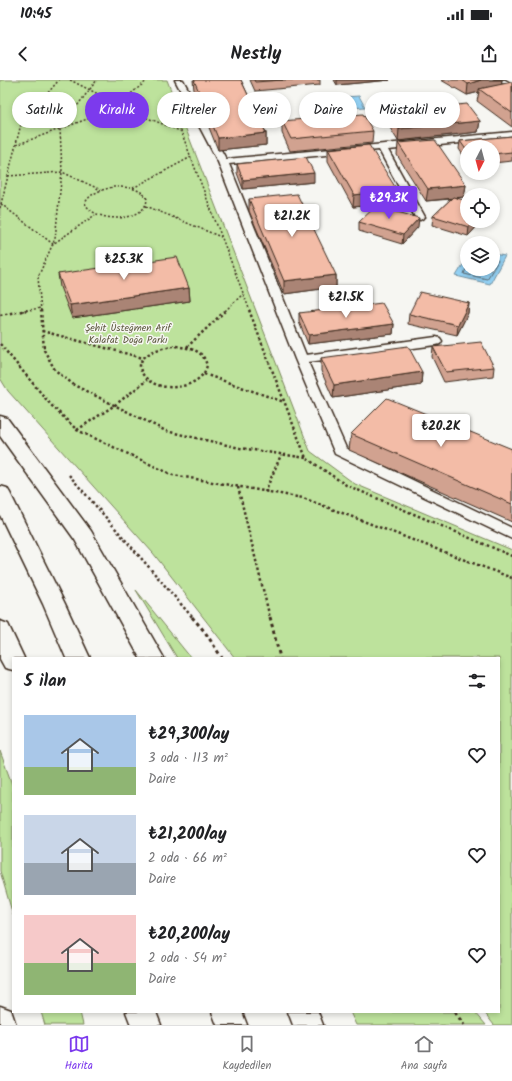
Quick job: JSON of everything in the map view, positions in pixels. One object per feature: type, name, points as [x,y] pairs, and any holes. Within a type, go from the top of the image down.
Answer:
[{"type":"main road","points":[[0,422],[83,536],[151,657]]},
{"type":"main road","points":[[0,493],[51,597],[78,657]]},
{"type":"main road","points":[[0,630],[12,659]]},
{"type":"main road","points":[[142,1013],[146,1025]]},
{"type":"main road","points":[[227,1013],[232,1025]]},
{"type":"main road","points":[[303,1013],[308,1025]]},
{"type":"main road","points":[[0,1021],[1,1025]]},
{"type":"lane","points":[[179,80],[223,162],[300,359],[340,451],[512,534]]},
{"type":"lane","points":[[498,80],[512,88]]},
{"type":"lane","points":[[223,162],[512,135]]},
{"type":"lane","points":[[382,147],[420,217]]},
{"type":"lane","points":[[300,359],[436,341]]},
{"type":"path","points":[[0,208],[21,124],[59,80]]},
{"type":"path","points":[[70,80],[93,92]]},
{"type":"path","points":[[77,106],[97,80]]},
{"type":"path","points":[[133,92],[148,80]]},
{"type":"path","points":[[149,119],[181,131]]},
{"type":"path","points":[[15,145],[60,128],[62,172],[55,239],[38,277],[44,350],[55,370],[74,385],[166,431],[240,448],[306,458]]},
{"type":"path","points":[[132,188],[191,157]]},
{"type":"path","points":[[8,176],[62,172],[101,190]]},
{"type":"path","points":[[113,187],[132,188],[145,196],[148,200],[146,206],[134,214],[125,217],[114,218],[95,215],[85,206],[85,201],[88,196],[101,190],[113,187]]},
{"type":"path","points":[[1,203],[53,244]]},
{"type":"path","points":[[146,206],[221,237]]},
{"type":"path","points":[[53,244],[95,215]]},
{"type":"path","points":[[187,347],[243,294]]},
{"type":"path","points":[[0,315],[40,308]]},
{"type":"path","points":[[42,331],[143,358]]},
{"type":"path","points":[[0,344],[51,405],[77,430],[173,475],[303,498],[512,578]]},
{"type":"path","points":[[165,347],[187,347],[203,355],[207,361],[208,368],[198,380],[188,384],[177,386],[161,385],[147,380],[141,374],[140,367],[143,358],[155,350],[165,347]]},
{"type":"path","points":[[204,374],[284,402]]},
{"type":"path","points":[[77,430],[115,405],[147,380]]},
{"type":"path","points":[[265,492],[281,455]]},
{"type":"path","points":[[66,474],[78,484],[205,632],[221,657]]},
{"type":"path","points":[[238,487],[280,657]]},
{"type":"path","points":[[456,1013],[464,1025]]},
{"type":"green space","name":"Şehit Üsteğmen Arif Kalafat Doğa Parkı","points":[[0,80],[167,80],[172,92],[157,92],[157,128],[186,128],[310,451],[355,484],[512,550],[512,1025],[494,1025],[485,1013],[500,1013],[500,657],[234,657],[153,553],[8,391],[0,378]]},
{"type":"green space","points":[[136,590],[190,657],[176,657]]},
{"type":"green space","points":[[0,751],[12,784],[12,912],[0,871]]},
{"type":"green space","points":[[41,1013],[80,1013],[83,1025],[45,1025]]},
{"type":"green space","points":[[350,1013],[476,1013],[486,1025],[356,1025]]},
{"type":"water","points":[[357,96],[359,96],[365,107],[357,108]]},
{"type":"water","points":[[500,255],[505,256],[500,265]]},
{"type":"water","points":[[460,269],[460,276],[494,276],[490,284],[456,276]]},
{"type":"building","points":[[194,80],[241,80],[247,92],[238,92],[238,128],[264,128],[266,133],[218,138],[214,128],[230,128],[230,92],[199,92]]},
{"type":"building","points":[[254,80],[283,80],[255,82]]},
{"type":"building","points":[[462,80],[481,80],[468,84]]},
{"type":"building","points":[[512,82],[512,113],[479,89]]},
{"type":"building","points":[[467,104],[480,121],[460,123],[460,105]]},
{"type":"building","points":[[363,114],[365,117],[365,128],[371,128],[373,131],[291,139],[286,128],[291,128],[291,120],[299,120],[299,128],[357,128],[357,115]]},
{"type":"building","points":[[512,136],[512,152],[500,153],[500,140],[470,140]]},
{"type":"building","points":[[435,140],[460,176],[460,180],[463,180],[466,185],[428,189],[398,143]]},
{"type":"building","points":[[369,145],[397,190],[354,195],[328,149]]},
{"type":"building","points":[[306,157],[314,173],[243,180],[237,164]]},
{"type":"building","points":[[297,194],[336,275],[284,281],[249,199]]},
{"type":"building","points":[[453,197],[460,199],[460,224],[433,216]]},
{"type":"building","points":[[376,206],[419,218],[403,235],[359,222]]},
{"type":"building","points":[[177,257],[189,288],[70,305],[58,274]]},
{"type":"building","points":[[420,292],[469,303],[458,325],[409,314]]},
{"type":"building","points":[[382,303],[394,324],[309,335],[299,313]]},
{"type":"building","points":[[481,342],[494,367],[446,372],[433,347]]},
{"type":"building","points":[[408,346],[422,372],[334,385],[321,358]]},
{"type":"building","points":[[387,398],[512,449],[512,504],[351,434]]}]
